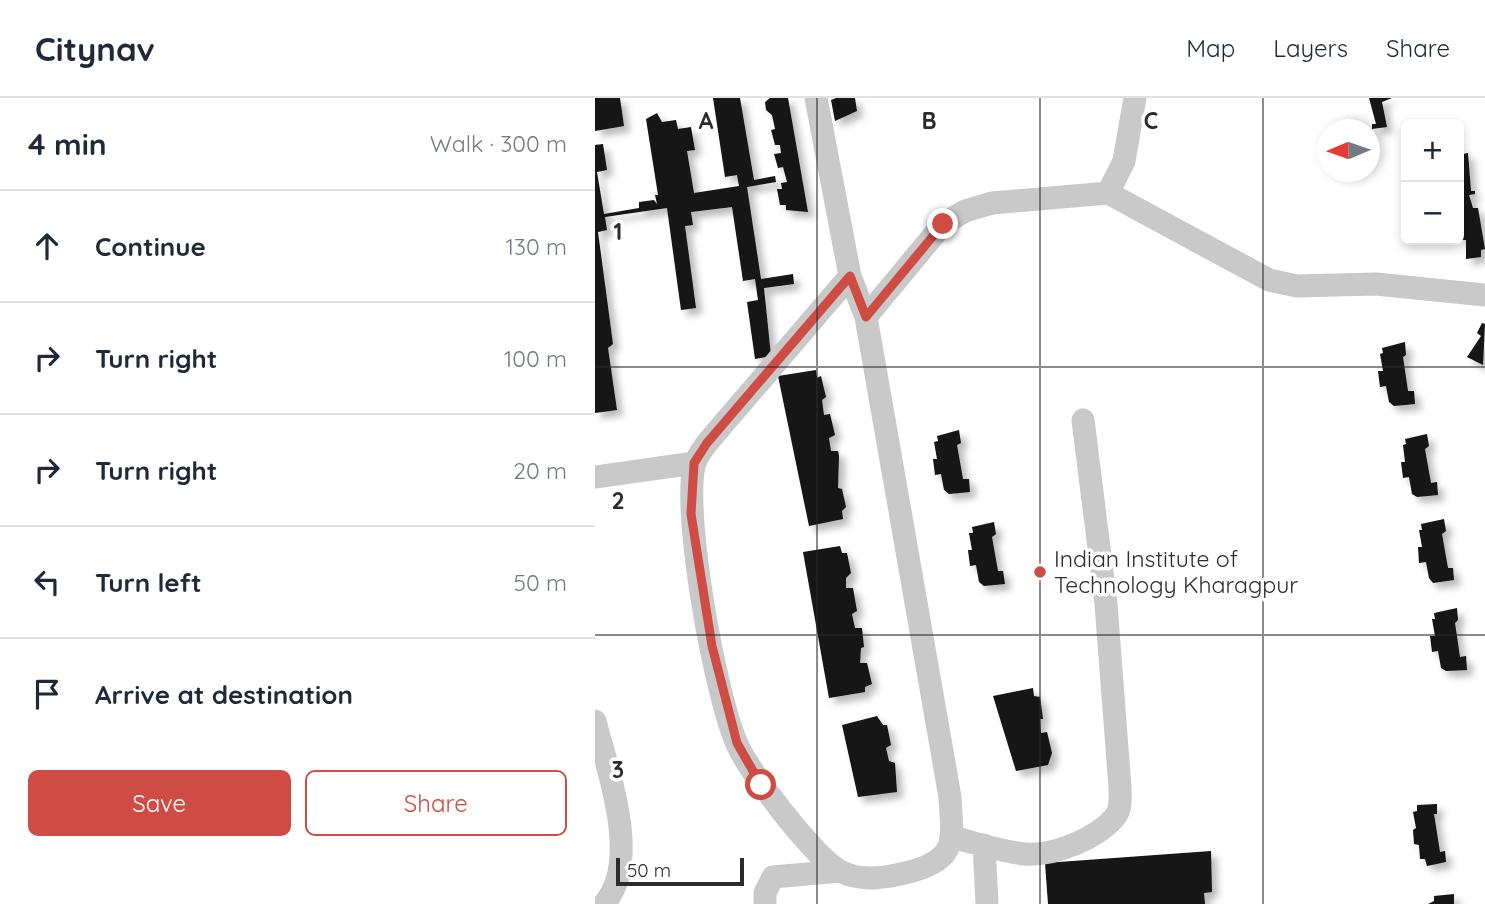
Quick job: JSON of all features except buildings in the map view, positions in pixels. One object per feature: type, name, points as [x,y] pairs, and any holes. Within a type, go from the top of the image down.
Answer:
[{"type":"street","points":[[765,904],[765,893],[772,877],[840,871],[855,876],[890,878],[929,866],[945,856],[952,837],[950,797],[866,317],[850,276],[816,98]]},
{"type":"street","points":[[1108,193],[1124,161],[1135,98]]},
{"type":"street","points":[[866,317],[943,224],[965,211],[992,203],[1108,193],[1269,280],[1297,286],[1376,284],[1485,295]]},
{"type":"street","points":[[840,871],[761,785],[737,743],[712,646],[691,514],[694,463],[707,443],[850,276]]},
{"type":"street","points":[[952,837],[1024,854],[1051,851],[1090,835],[1114,819],[1120,804],[1106,604],[1083,420]]},
{"type":"street","points":[[595,477],[694,463]]},
{"type":"street","points":[[595,721],[617,805],[621,845],[617,879],[604,904]]},
{"type":"street","points":[[984,845],[986,904]]},
{"type":"place","name":"Indian Institute of Technology Kharagpur","points":[[1040,572]]},
{"type":"route","points":[[761,785],[737,743],[722,697],[691,514],[694,463],[707,443],[850,276],[866,317],[943,224]]}]
